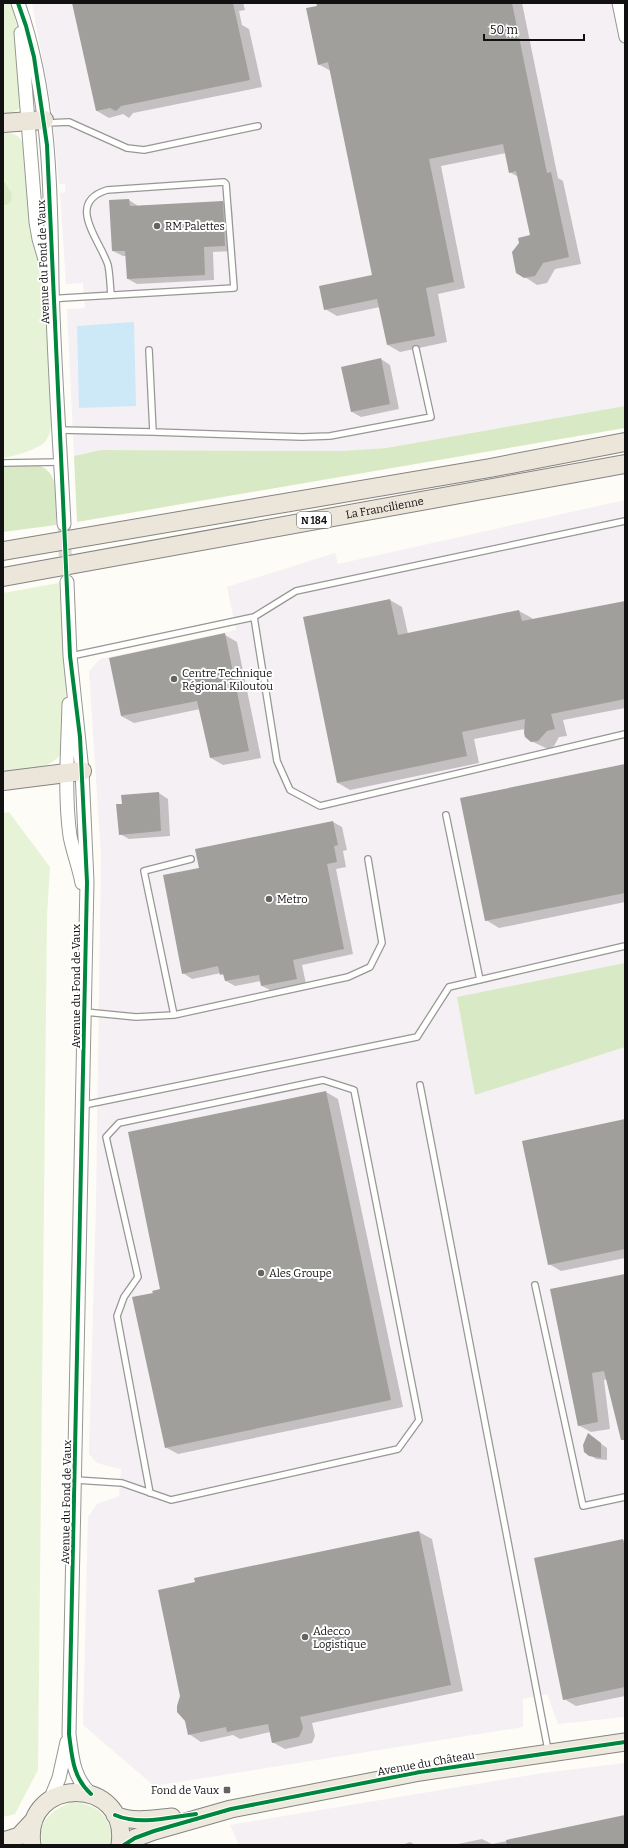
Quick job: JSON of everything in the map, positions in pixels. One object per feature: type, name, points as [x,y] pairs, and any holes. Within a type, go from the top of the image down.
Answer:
[{"type":"highway","points":[[3,123],[37,122]]},
{"type":"highway","name":"La Francilienne","points":[[3,551],[490,468],[625,442]]},
{"type":"highway","name":"La Francilienne","points":[[3,577],[625,464]]},
{"type":"highway","points":[[3,548],[24,547]]},
{"type":"highway","points":[[3,781],[74,772]]},
{"type":"main road","name":"Avenue du Château","points":[[115,1815],[125,1819],[142,1821],[231,1809],[420,1772],[625,1742]]},
{"type":"main road","points":[[32,1845],[31,1835],[34,1821],[40,1809],[50,1800],[62,1794],[72,1792],[91,1794],[106,1803],[115,1815],[120,1829],[120,1845]]},
{"type":"main road","name":"Avenue du Château","points":[[124,1845],[135,1838],[154,1831],[231,1809]]},
{"type":"main road","points":[[3,1841],[19,1836],[34,1821]]},
{"type":"street","name":"Avenue du Fond de Vaux","points":[[18,3],[37,122],[36,222],[41,249],[52,283],[64,524]]},
{"type":"street","points":[[618,3],[625,37]]},
{"type":"street","name":"Avenue du Fond de Vaux","points":[[67,582],[74,772],[70,835],[81,880],[86,919],[84,1105],[69,1734],[74,1770],[80,1783],[91,1794]]},
{"type":"street","name":"Avenue du Fond de Vaux","points":[[50,1800],[59,1778],[69,1734]]},
{"type":"lane","points":[[37,122],[69,122],[127,148],[144,150],[258,126]]},
{"type":"lane","points":[[53,299],[234,288],[226,184],[224,182],[107,190],[92,196],[88,206],[87,219],[108,265],[111,295]]},
{"type":"lane","points":[[59,430],[302,437],[330,436],[431,417],[416,349]]},
{"type":"lane","points":[[149,350],[153,432]]},
{"type":"lane","points":[[3,463],[60,462]]},
{"type":"lane","points":[[70,656],[254,617],[296,591],[625,521]]},
{"type":"lane","points":[[254,617],[277,761],[290,790],[320,806],[625,734]]},
{"type":"lane","points":[[446,815],[480,980]]},
{"type":"lane","points":[[174,1015],[144,871],[191,859]]},
{"type":"lane","points":[[85,1012],[136,1017],[174,1015],[348,977],[370,967],[382,943],[368,859]]},
{"type":"lane","points":[[84,1105],[417,1037],[449,987],[625,946]]},
{"type":"lane","points":[[76,1480],[122,1483],[150,1493],[170,1500],[398,1449],[419,1420],[354,1090],[323,1080],[119,1123],[106,1137],[138,1277],[124,1297],[117,1316],[150,1493]]},
{"type":"lane","points":[[420,1085],[549,1753]]},
{"type":"lane","points":[[535,1285],[583,1506],[625,1497]]},
{"type":"shaded area","points":[[32,3],[625,3],[625,406],[386,448],[341,451],[101,450],[74,456],[67,309],[85,308],[83,283],[66,284],[60,193],[65,192],[65,184],[59,184],[52,111]]},
{"type":"shaded area","points":[[625,500],[625,1717],[558,1724],[547,1694],[523,1699],[523,1727],[154,1786],[83,1725],[88,1517],[97,1504],[119,1496],[121,1469],[97,1463],[89,1454],[96,1204],[101,855],[89,671],[100,659],[236,630],[227,587],[335,553],[338,564]]},
{"type":"shaded area","points":[[625,1763],[625,1845],[239,1845],[230,1825],[543,1773]]},
{"type":"green space","points":[[3,3],[12,3],[15,16],[19,55],[20,108],[8,116],[3,117]]},
{"type":"green space","points":[[3,133],[15,134],[20,138],[25,148],[45,294],[52,424],[48,438],[42,445],[13,456],[3,458],[3,205],[7,205],[5,181],[3,179]]},
{"type":"green space","points":[[3,179],[12,194],[11,201],[7,205],[3,205]]},
{"type":"green space","points":[[625,406],[625,428],[77,522],[74,456],[101,450],[341,451],[386,448]]},
{"type":"green space","points":[[37,465],[45,468],[51,474],[54,481],[57,499],[56,525],[3,532],[3,467]]},
{"type":"green space","points":[[59,583],[66,687],[63,750],[58,757],[45,766],[3,773],[3,593]]},
{"type":"green space","points":[[9,812],[50,867],[47,916],[38,1770],[15,1814],[3,1817],[3,813]]},
{"type":"green space","points":[[625,963],[625,1047],[475,1095],[457,997]]},
{"type":"green space","points":[[73,1802],[90,1806],[102,1814],[110,1827],[111,1845],[43,1845],[41,1837],[42,1829],[48,1817],[59,1808]]},
{"type":"water","points":[[134,322],[136,406],[79,408],[77,326]]},
{"type":"building","points":[[72,3],[233,3],[250,80],[121,106],[116,111],[110,108],[96,111]]},
{"type":"building","points":[[316,3],[512,3],[547,173],[551,172],[569,257],[543,263],[535,276],[524,278],[516,273],[512,252],[519,243],[518,238],[530,235],[516,171],[509,173],[503,144],[429,159],[454,282],[426,288],[435,336],[387,345],[377,299],[324,310],[319,286],[372,275],[328,62],[318,65],[306,8],[317,6]]},
{"type":"building","name":"RM Palettes","points":[[129,199],[130,206],[223,201],[225,246],[204,247],[205,275],[127,279],[125,251],[112,251],[109,200]]},
{"type":"building","points":[[381,358],[390,404],[351,412],[341,367]]},
{"type":"building","points":[[390,599],[398,635],[519,610],[522,621],[625,601],[625,699],[551,714],[555,729],[547,731],[538,741],[531,742],[525,737],[525,719],[462,732],[467,756],[337,783],[303,617]]},
{"type":"building","name":"Centre Technique Régional Kiloutou","points":[[225,633],[249,751],[210,758],[197,701],[121,716],[109,658]]},
{"type":"building","points":[[625,764],[625,893],[485,921],[460,798]]},
{"type":"building","points":[[159,792],[161,831],[119,835],[116,804],[122,804],[121,795]]},
{"type":"building","name":"Metro","points":[[333,821],[338,845],[334,846],[337,862],[327,864],[344,949],[293,960],[297,979],[261,986],[259,975],[225,981],[223,974],[220,975],[218,966],[182,974],[163,875],[199,868],[195,849]]},
{"type":"building","name":"Ales Groupe","points":[[326,1091],[391,1400],[165,1448],[132,1297],[153,1293],[152,1291],[160,1289],[128,1132]]},
{"type":"building","points":[[625,1119],[625,1249],[548,1265],[522,1141]]},
{"type":"building","points":[[625,1274],[625,1440],[621,1440],[604,1371],[592,1373],[598,1422],[578,1426],[550,1289]]},
{"type":"building","points":[[588,1433],[601,1443],[601,1458],[589,1456],[584,1452],[583,1445]]},
{"type":"building","name":"Adecco Logistique","points":[[419,1531],[451,1685],[300,1717],[303,1728],[299,1737],[272,1743],[268,1724],[227,1732],[226,1727],[188,1735],[185,1721],[177,1712],[180,1696],[158,1590],[195,1582],[194,1578]]},
{"type":"building","points":[[623,1539],[625,1549],[625,1687],[563,1700],[534,1558]]},
{"type":"building","points":[[625,1815],[625,1845],[507,1845],[506,1840]]},
{"type":"tunnel","points":[[64,524],[66,575]]},
{"type":"cycle path","points":[[18,3],[34,57],[47,145],[70,656],[80,737],[87,882],[69,1734],[74,1767],[80,1781],[91,1794]]},
{"type":"cycle path","points":[[124,1845],[135,1838],[154,1831],[231,1809],[420,1772],[625,1742]]},
{"type":"cycle path","points":[[115,1815],[135,1820],[155,1820],[196,1814]]},
{"type":"place","name":"RM Palettes","points":[[157,226]]},
{"type":"place","name":"Centre Technique Régional Kiloutou","points":[[174,679]]},
{"type":"place","name":"Metro","points":[[269,899]]},
{"type":"place","name":"Ales Groupe","points":[[261,1273]]},
{"type":"place","name":"Adecco Logistique","points":[[305,1637]]},
{"type":"place","name":"Fond de Vaux","points":[[227,1790]]}]
